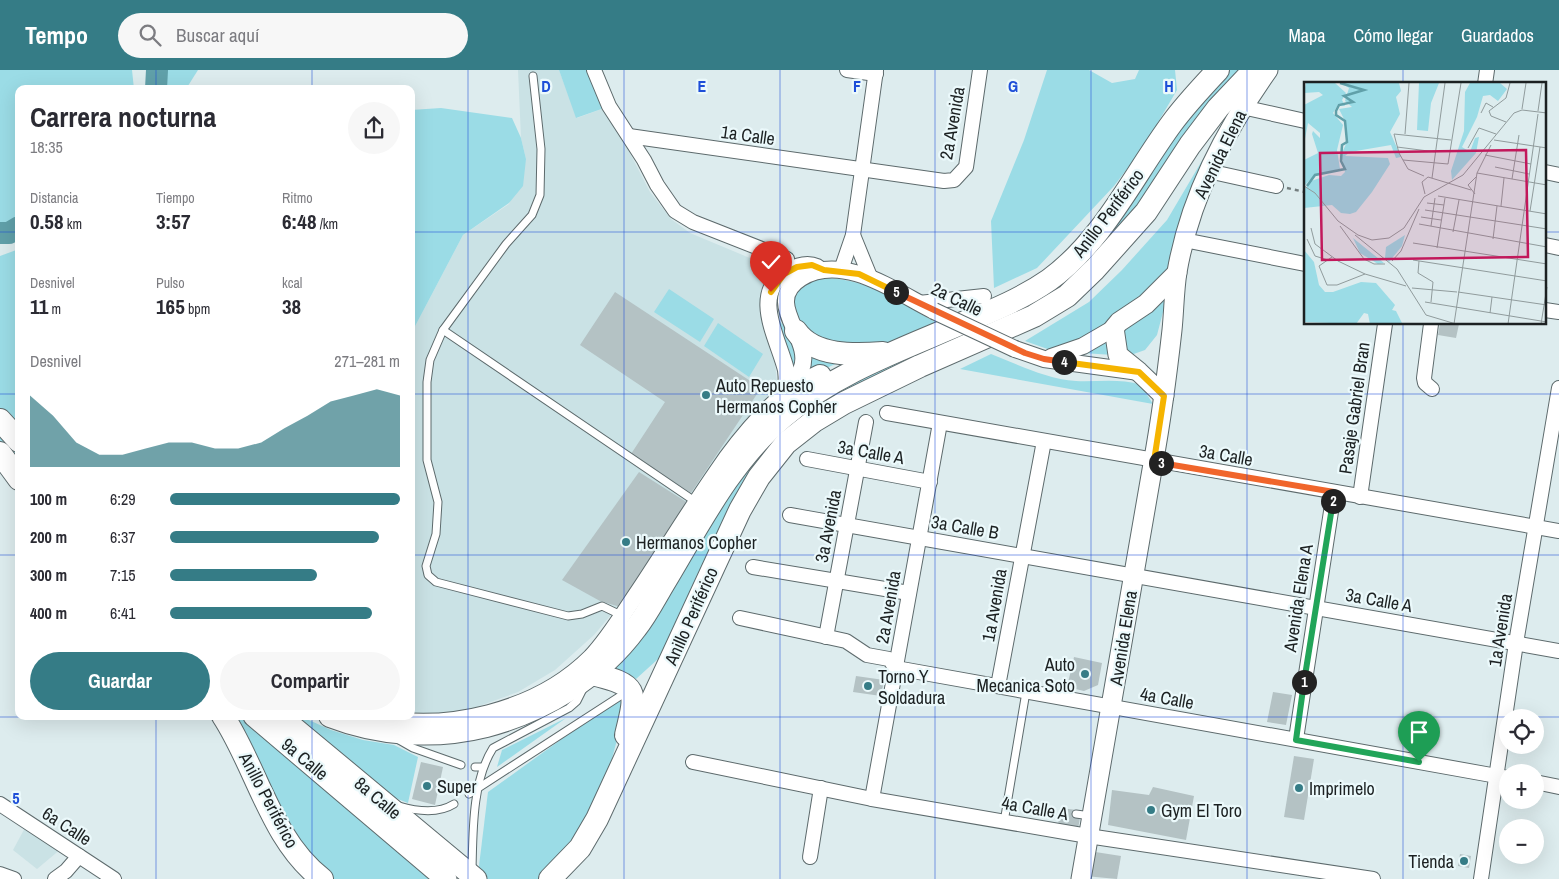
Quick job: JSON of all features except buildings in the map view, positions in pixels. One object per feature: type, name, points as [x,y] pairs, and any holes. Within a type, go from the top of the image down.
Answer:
[{"type":"highway","name":"Anillo Periférico","points":[[340,720],[351,724],[378,724],[440,733],[494,724],[540,706],[591,674],[610,658],[630,621],[749,451],[784,416],[851,372],[1018,300],[1050,279],[1080,254],[1128,189],[1172,123],[1218,70]]},
{"type":"highway","name":"Anillo Periférico","points":[[550,879],[580,848],[597,819],[740,510],[759,477],[786,444],[814,421],[844,403],[920,366],[1034,316],[1067,296],[1095,269],[1146,212],[1196,137],[1218,108],[1254,70]]},
{"type":"highway","points":[[796,331],[809,344],[831,351],[856,354],[894,352]]},
{"type":"highway","points":[[786,393],[840,365],[894,352]]},
{"type":"highway","points":[[0,420],[15,437]]},
{"type":"highway","points":[[0,453],[15,474]]},
{"type":"highway","points":[[630,690],[674,654]]},
{"type":"highway","points":[[591,674],[618,680],[630,690],[634,700],[615,781]]},
{"type":"highway","name":"Anillo Periférico","points":[[225,720],[282,831],[298,854],[322,879]]},
{"type":"main road","name":"Avenida Elena","points":[[1081,879],[1088,836],[1084,815],[1111,708],[1154,461],[1170,355],[1177,273],[1184,240],[1208,171],[1242,107],[1268,70]]},
{"type":"main road","points":[[1164,396],[1139,372],[1118,356],[1114,328],[1119,322],[1146,304],[1177,273]]},
{"type":"main road","points":[[1146,304],[1166,309],[1174,314]]},
{"type":"main road","points":[[1139,372],[1170,355]]},
{"type":"main road","name":"9a Calle","points":[[259,720],[446,879]]},
{"type":"main road","name":"8a Calle","points":[[285,720],[474,877]]},
{"type":"street","points":[[594,70],[608,106],[629,136],[657,185],[676,211],[693,222],[787,259]]},
{"type":"street","points":[[786,393],[801,370],[803,361],[802,347],[788,313],[788,291],[799,279],[832,270],[853,235],[876,72],[847,70]]},
{"type":"street","name":"2a Avenida","points":[[954,180],[966,167],[980,70]]},
{"type":"street","points":[[1242,107],[1304,121]]},
{"type":"street","name":"1a Calle","points":[[629,136],[862,170],[944,181],[954,180]]},
{"type":"street","points":[[1208,171],[1276,186]]},
{"type":"street","points":[[1546,172],[1559,175]]},
{"type":"street","points":[[853,235],[871,280]]},
{"type":"street","points":[[1184,240],[1304,264]]},
{"type":"street","points":[[1546,245],[1559,248]]},
{"type":"street","name":"2a Calle","points":[[786,393],[785,368],[770,323],[769,306],[771,292],[778,279],[789,270],[812,265],[871,280],[1015,349],[1044,359],[1139,372]]},
{"type":"street","points":[[927,307],[984,296]]},
{"type":"street","points":[[1546,310],[1559,312]]},
{"type":"street","name":"Pasaje Gabriel Bran","points":[[1360,497],[1385,325]]},
{"type":"street","points":[[1431,325],[1424,378],[1425,383],[1432,389]]},
{"type":"street","points":[[1044,359],[1083,346],[1114,328]]},
{"type":"street","name":"1a Avenida","points":[[1503,764],[1516,643],[1559,388]]},
{"type":"street","name":"Anillo Periférico","points":[[378,724],[398,721],[431,721],[472,716],[514,704],[549,688],[575,670],[630,621],[697,502],[726,458],[750,428],[786,393]]},
{"type":"street","name":"3a Calle","points":[[887,413],[1559,531]]},
{"type":"street","name":"3a Avenida","points":[[826,637],[866,422]]},
{"type":"street","name":"2a Avenida","points":[[872,799],[940,423]]},
{"type":"street","name":"1a Avenida","points":[[998,686],[1044,442]]},
{"type":"street","name":"3a Calle A","points":[[806,460],[930,482]]},
{"type":"street","name":"Avenida Elena A","points":[[1296,740],[1334,492]]},
{"type":"street","name":"3a Calle B","points":[[790,515],[1133,577]]},
{"type":"street","points":[[754,567],[909,593]]},
{"type":"street","name":"3a Calle A","points":[[1133,577],[1559,651]]},
{"type":"street","name":"4a Calle","points":[[740,618],[854,644],[867,655],[889,660],[896,668],[1499,776]]},
{"type":"street","name":"4a Calle A","points":[[693,762],[872,799],[1004,822],[1061,829],[1088,836],[1373,879]]},
{"type":"street","points":[[1544,784],[1559,787]]},
{"type":"street","points":[[810,856],[821,788]]},
{"type":"street","name":"1a Avenida","points":[[1481,879],[1499,792]]},
{"type":"street","name":"6a Calle","points":[[0,804],[114,879]]},
{"type":"street","points":[[55,879],[66,871],[79,856]]},
{"type":"street","points":[[0,874],[14,879]]},
{"type":"lane","points":[[533,76],[540,149],[540,195],[532,215],[506,244],[443,330],[430,360],[426,382],[427,460],[438,502],[436,534],[426,566],[428,575],[436,582],[568,616],[582,614],[602,606],[630,621]]},
{"type":"lane","points":[[443,330],[697,502]]},
{"type":"lane","points":[[474,877],[474,812],[484,767],[493,748],[569,708],[577,701],[591,674]]},
{"type":"lane","points":[[469,794],[630,690]]},
{"type":"lane","points":[[1004,822],[1026,692]]},
{"type":"lane","points":[[378,724],[413,748],[461,765]]},
{"type":"lane","points":[[475,767],[484,767]]},
{"type":"lane","points":[[382,801],[409,809],[426,810],[446,809],[454,804]]},
{"type":"path","points":[[1276,186],[1304,192]]},
{"type":"shaded area","points":[[0,70],[132,70],[134,85],[15,85],[15,221],[0,224]]},
{"type":"shaded area","points":[[157,70],[198,70],[189,85],[156,85]]},
{"type":"shaded area","points":[[518,70],[559,70],[577,118],[610,106],[620,134],[650,192],[671,219],[690,233],[781,271],[762,289],[760,300],[763,327],[775,362],[777,383],[632,590],[594,635],[555,670],[518,692],[471,709],[427,715],[415,713],[415,326],[463,235],[509,204],[526,159],[521,138]]},
{"type":"shaded area","points":[[559,70],[594,70],[610,106],[576,118]]},
{"type":"shaded area","points":[[1047,70],[1089,70],[1112,83],[1135,79],[1139,70],[1175,70],[1177,90],[1143,148],[1114,186],[1037,268],[994,288],[991,221],[1024,140]]},
{"type":"shaded area","points":[[1226,70],[1242,70],[1143,209],[1063,290],[793,424],[669,649],[636,679],[614,673],[609,668],[751,458],[819,398],[1020,306]]},
{"type":"shaded area","points":[[441,108],[512,118],[521,138],[526,159],[523,186],[509,203],[463,235],[415,326],[415,110]]},
{"type":"shaded area","points":[[1203,159],[1157,335],[1145,350],[1128,356],[1053,351],[1025,341],[1089,302],[1122,270],[1167,220]]},
{"type":"shaded area","points":[[15,250],[15,469],[0,470],[0,256]]},
{"type":"shaded area","points":[[829,278],[859,283],[872,288],[937,323],[893,345],[864,348],[813,338],[794,314],[795,297],[802,285],[812,280]]},
{"type":"shaded area","points":[[669,289],[714,319],[700,342],[654,312]]},
{"type":"shaded area","points":[[776,316],[789,331],[795,342],[796,359],[792,377]]},
{"type":"shaded area","points":[[718,323],[763,354],[749,377],[704,346]]},
{"type":"shaded area","points":[[808,349],[846,359],[803,379]]},
{"type":"shaded area","points":[[991,354],[1033,371],[1065,380],[1125,382],[1141,385],[1153,404],[960,369]]},
{"type":"shaded area","points":[[623,695],[628,699],[606,781],[572,848],[543,879],[484,879],[478,874],[488,792]]},
{"type":"shaded area","points":[[566,718],[497,767],[502,750]]},
{"type":"shaded area","points":[[239,720],[245,720],[436,879],[332,879],[288,830]]},
{"type":"shaded area","points":[[293,720],[309,720],[331,730],[363,740],[394,745],[418,757],[408,803],[375,787],[330,753]]},
{"type":"shaded area","points":[[26,826],[62,848],[37,869],[13,850]]},
{"type":"waterway","points":[[156,85],[157,70]]},
{"type":"waterway","points":[[0,233],[9,233],[15,229]]},
{"type":"place","name":"Auto Repuesto Hermanos Copher","points":[[706,395]]},
{"type":"place","name":"Hermanos Copher","points":[[626,542]]},
{"type":"place","name":"Auto Mecanica Soto","points":[[1085,674]]},
{"type":"place","name":"Torno Y Soldadura","points":[[868,686]]},
{"type":"place","name":"Super","points":[[427,786]]},
{"type":"place","name":"Imprimelo","points":[[1299,788]]},
{"type":"place","name":"Gym El Toro","points":[[1151,810]]},
{"type":"place","name":"Tienda","points":[[1464,861]]},
{"type":"route","points":[[771,292],[778,279],[789,270],[797,267],[812,265],[824,270],[850,271],[1025,353],[1044,359],[1139,372],[1164,396],[1154,461],[1334,492],[1296,740],[1419,762]]}]
